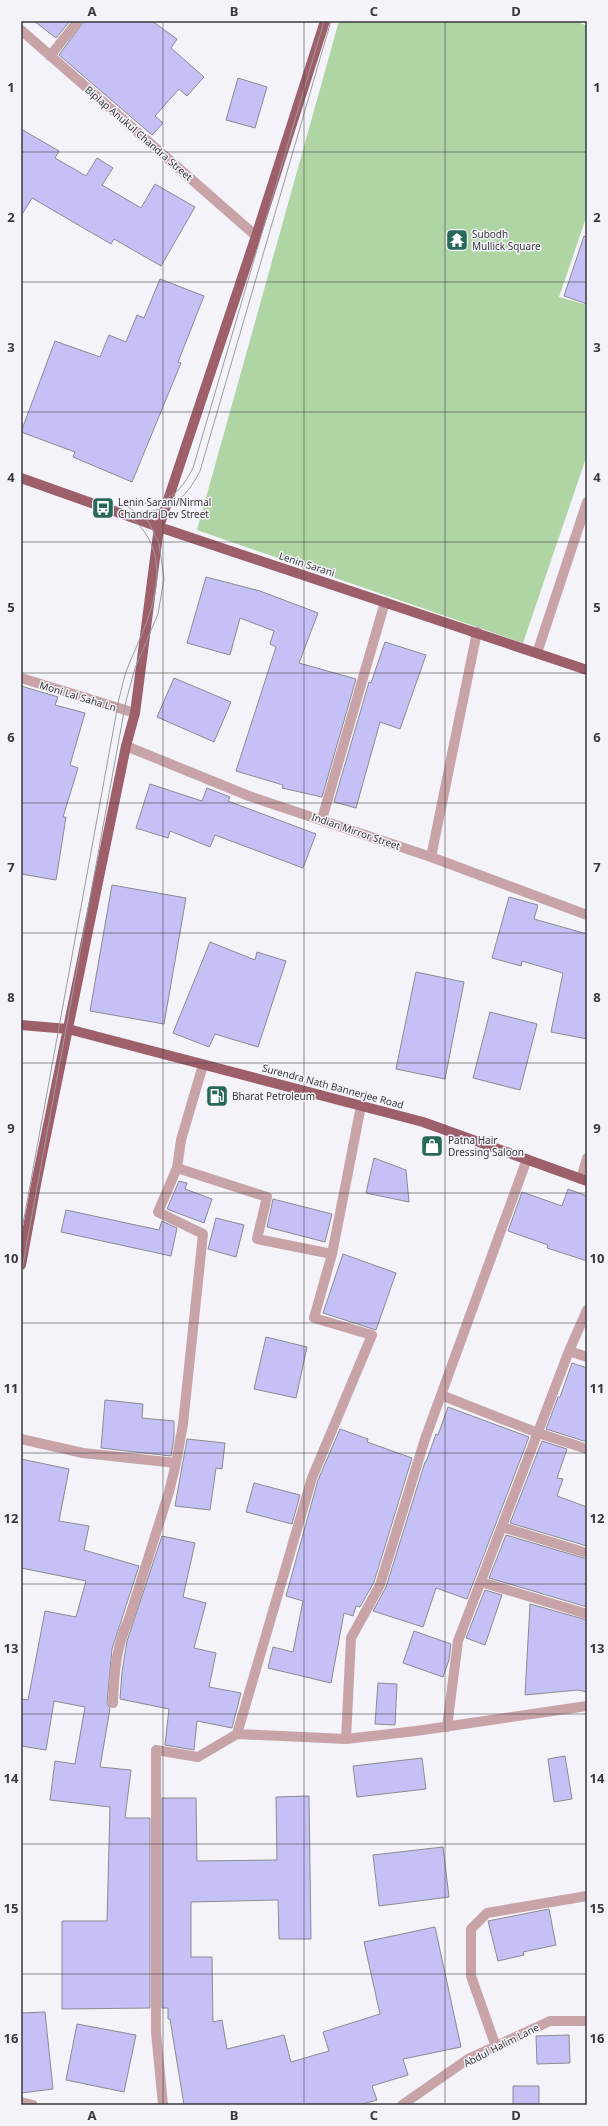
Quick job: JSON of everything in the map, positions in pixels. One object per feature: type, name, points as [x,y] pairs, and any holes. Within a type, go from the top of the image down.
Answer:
[{"type":"main road","points":[[21,1265],[126,746],[135,713],[159,527],[256,236],[325,21]]},
{"type":"main road","name":"Lenin Sarani","points":[[21,478],[159,527],[587,670]]},
{"type":"main road","name":"Surendra Nath Bannerjee Road","points":[[21,1025],[68,1029],[423,1122],[584,1180]]},
{"type":"street","points":[[50,56],[78,21]]},
{"type":"street","name":"Biplap Anukul Chandra Street","points":[[21,30],[256,236]]},
{"type":"street","points":[[537,653],[587,502]]},
{"type":"street","points":[[322,819],[385,602]]},
{"type":"street","points":[[431,857],[477,632]]},
{"type":"street","name":"Moni Lal Saha Ln","points":[[21,678],[135,713]]},
{"type":"street","name":"Indian Mirror Street","points":[[126,746],[249,796],[322,819],[431,857],[587,915]]},
{"type":"street","points":[[113,1703],[115,1665],[124,1630],[129,1619],[169,1492],[183,1424],[203,1234],[158,1212],[177,1168],[181,1140],[203,1064]]},
{"type":"street","points":[[237,1734],[312,1478],[372,1335],[314,1318],[332,1254],[362,1106]]},
{"type":"street","points":[[584,1180],[587,1158]]},
{"type":"street","points":[[346,1739],[351,1638],[380,1585],[426,1439],[527,1159]]},
{"type":"street","points":[[177,1168],[267,1198],[257,1239],[332,1254]]},
{"type":"street","points":[[447,1727],[458,1641],[569,1351],[587,1310]]},
{"type":"street","points":[[569,1351],[587,1357]]},
{"type":"street","points":[[442,1396],[538,1433],[587,1449]]},
{"type":"street","points":[[21,1439],[83,1453],[176,1463]]},
{"type":"street","points":[[502,1527],[587,1553]]},
{"type":"street","points":[[481,1582],[587,1614]]},
{"type":"street","points":[[163,2105],[156,2032],[156,1750],[198,1757],[237,1734],[346,1739],[447,1727],[587,1706]]},
{"type":"street","points":[[496,2047],[471,1976],[471,1929],[487,1913],[587,1896]]},
{"type":"street","name":"Abdul Halim Lane","points":[[402,2105],[468,2059],[550,2021],[587,2021]]},
{"type":"street","points":[[21,2102],[33,2105]]},
{"type":"green space","points":[[339,21],[576,21],[587,26],[587,215],[559,297],[587,305],[587,455],[523,643],[197,530]]},
{"type":"building","points":[[34,21],[70,21],[56,38]]},
{"type":"building","points":[[84,21],[152,21],[177,39],[171,48],[204,77],[187,96],[179,89],[155,116],[163,123],[152,135],[59,55]]},
{"type":"building","points":[[238,78],[267,87],[255,128],[226,120]]},
{"type":"building","points":[[21,129],[59,151],[55,158],[86,176],[97,158],[113,168],[102,185],[141,208],[155,184],[195,207],[161,266],[114,239],[111,244],[32,198],[21,216]]},
{"type":"building","points":[[584,236],[587,237],[587,304],[564,296]]},
{"type":"building","points":[[160,279],[204,296],[178,362],[181,363],[132,482],[73,457],[75,452],[21,432],[55,341],[100,357],[109,335],[126,342],[137,315],[144,318]]},
{"type":"building","points":[[206,577],[260,591],[318,613],[299,663],[356,679],[322,797],[282,788],[283,785],[236,771],[276,647],[270,644],[274,631],[240,618],[230,655],[187,643]]},
{"type":"building","points":[[385,642],[426,655],[400,729],[380,722],[356,808],[334,802],[369,682],[371,683]]},
{"type":"building","points":[[174,678],[231,702],[214,742],[157,717]]},
{"type":"building","points":[[21,686],[58,697],[55,705],[85,713],[70,765],[78,768],[63,817],[66,817],[56,880],[21,874]]},
{"type":"building","points":[[150,784],[202,801],[207,788],[230,797],[228,801],[316,834],[303,868],[215,835],[210,847],[170,831],[168,838],[136,828]]},
{"type":"building","points":[[112,885],[186,898],[164,1024],[90,1011]]},
{"type":"building","points":[[509,897],[538,905],[534,919],[587,934],[587,1039],[551,1032],[563,973],[522,961],[521,966],[492,958]]},
{"type":"building","points":[[210,942],[255,960],[257,952],[286,961],[258,1047],[215,1034],[209,1047],[173,1033]]},
{"type":"building","points":[[416,972],[464,982],[445,1079],[396,1069]]},
{"type":"building","points":[[490,1012],[537,1024],[520,1090],[473,1078]]},
{"type":"building","points":[[374,1158],[406,1170],[409,1202],[366,1193]]},
{"type":"building","points":[[179,1181],[187,1183],[185,1189],[212,1199],[204,1223],[167,1209]]},
{"type":"building","points":[[568,1189],[587,1196],[587,1261],[547,1248],[548,1245],[508,1231],[522,1192],[562,1206]]},
{"type":"building","points":[[273,1199],[332,1214],[325,1242],[267,1227]]},
{"type":"building","points":[[66,1210],[159,1230],[162,1221],[177,1228],[171,1256],[61,1232]]},
{"type":"building","points":[[216,1218],[244,1225],[236,1257],[208,1249]]},
{"type":"building","points":[[343,1254],[396,1273],[376,1330],[323,1313]]},
{"type":"building","points":[[266,1337],[307,1347],[296,1398],[254,1389]]},
{"type":"building","points":[[572,1363],[587,1368],[587,1442],[546,1429],[558,1397],[560,1397]]},
{"type":"building","points":[[105,1400],[143,1404],[142,1418],[174,1421],[174,1438],[171,1456],[101,1448]]},
{"type":"building","points":[[448,1407],[529,1437],[467,1599],[436,1588],[423,1627],[373,1611],[386,1587],[425,1462],[436,1434],[438,1435]]},
{"type":"building","points":[[340,1429],[368,1439],[367,1442],[412,1458],[374,1582],[360,1607],[356,1606],[353,1616],[344,1613],[331,1683],[268,1668],[273,1647],[293,1652],[303,1601],[286,1596],[318,1480]]},
{"type":"building","points":[[187,1439],[225,1443],[222,1469],[216,1468],[210,1510],[175,1506]]},
{"type":"building","points":[[542,1441],[567,1449],[557,1478],[563,1479],[557,1496],[587,1507],[587,1546],[510,1523]]},
{"type":"building","points":[[21,1459],[69,1469],[59,1521],[89,1526],[84,1550],[139,1566],[112,1649],[107,1703],[110,1709],[100,1767],[131,1770],[125,1818],[150,1818],[150,2008],[62,2009],[62,1921],[107,1921],[110,1807],[50,1800],[55,1761],[75,1764],[85,1707],[54,1701],[46,1750],[21,1746],[21,1699],[28,1700],[45,1611],[76,1617],[86,1581],[21,1568]]},
{"type":"building","points":[[254,1483],[300,1495],[292,1524],[246,1512]]},
{"type":"building","points":[[506,1535],[587,1559],[587,1607],[489,1578]]},
{"type":"building","points":[[162,1536],[195,1543],[183,1597],[206,1603],[194,1648],[216,1653],[209,1687],[241,1693],[232,1728],[197,1721],[194,1750],[165,1745],[169,1709],[120,1699],[122,1672],[127,1641]]},
{"type":"building","points":[[485,1590],[502,1595],[485,1645],[466,1638]]},
{"type":"building","points":[[530,1604],[587,1620],[587,1692],[578,1690],[525,1695]]},
{"type":"building","points":[[414,1631],[451,1644],[449,1660],[443,1677],[403,1663]]},
{"type":"building","points":[[378,1683],[397,1684],[395,1725],[375,1724]]},
{"type":"building","points":[[565,1756],[572,1799],[554,1802],[548,1759]]},
{"type":"building","points":[[422,1758],[426,1789],[357,1797],[353,1766]]},
{"type":"building","points":[[309,1796],[311,1939],[279,1939],[278,1900],[191,1902],[191,1957],[212,1957],[213,2022],[222,2020],[227,2049],[284,2035],[291,2062],[329,2051],[323,2032],[380,2014],[364,1942],[435,1927],[461,2047],[403,2059],[408,2075],[372,2086],[377,2100],[359,2105],[184,2105],[170,2019],[168,2019],[168,2008],[162,2008],[162,1798],[196,1798],[197,1861],[277,1860],[276,1797]]},
{"type":"building","points":[[443,1847],[449,1897],[379,1906],[373,1855]]},
{"type":"building","points":[[549,1909],[556,1945],[523,1952],[524,1955],[498,1961],[488,1921]]},
{"type":"building","points":[[45,2012],[53,2089],[21,2093],[21,2013]]},
{"type":"building","points":[[77,2024],[136,2035],[124,2092],[66,2080]]},
{"type":"building","points":[[569,2035],[570,2063],[537,2064],[536,2036]]},
{"type":"building","points":[[513,2086],[539,2086],[539,2105],[513,2105]]},
{"type":"tram line","points":[[124,504],[157,502],[173,495],[186,480],[193,468],[324,21]]},
{"type":"tram line","points":[[136,512],[158,510],[175,502],[188,490],[200,471],[331,21]]},
{"type":"tram line","points":[[21,1275],[126,701],[135,668],[158,614],[164,579],[159,543],[148,521],[124,504]]},
{"type":"tram line","points":[[21,1235],[119,699],[129,664],[150,613],[155,594],[157,576],[156,559],[150,541],[139,525],[122,512]]},
{"type":"place","name":"Subodh Mullick Square","points":[[457,240]]},
{"type":"place","name":"Lenin Sarani/Nirmal Chandra Dev Street","points":[[103,508]]},
{"type":"place","name":"Bharat Petroleum","points":[[217,1096]]},
{"type":"place","name":"Patna Hair Dressing Saloon","points":[[432,1146]]}]
